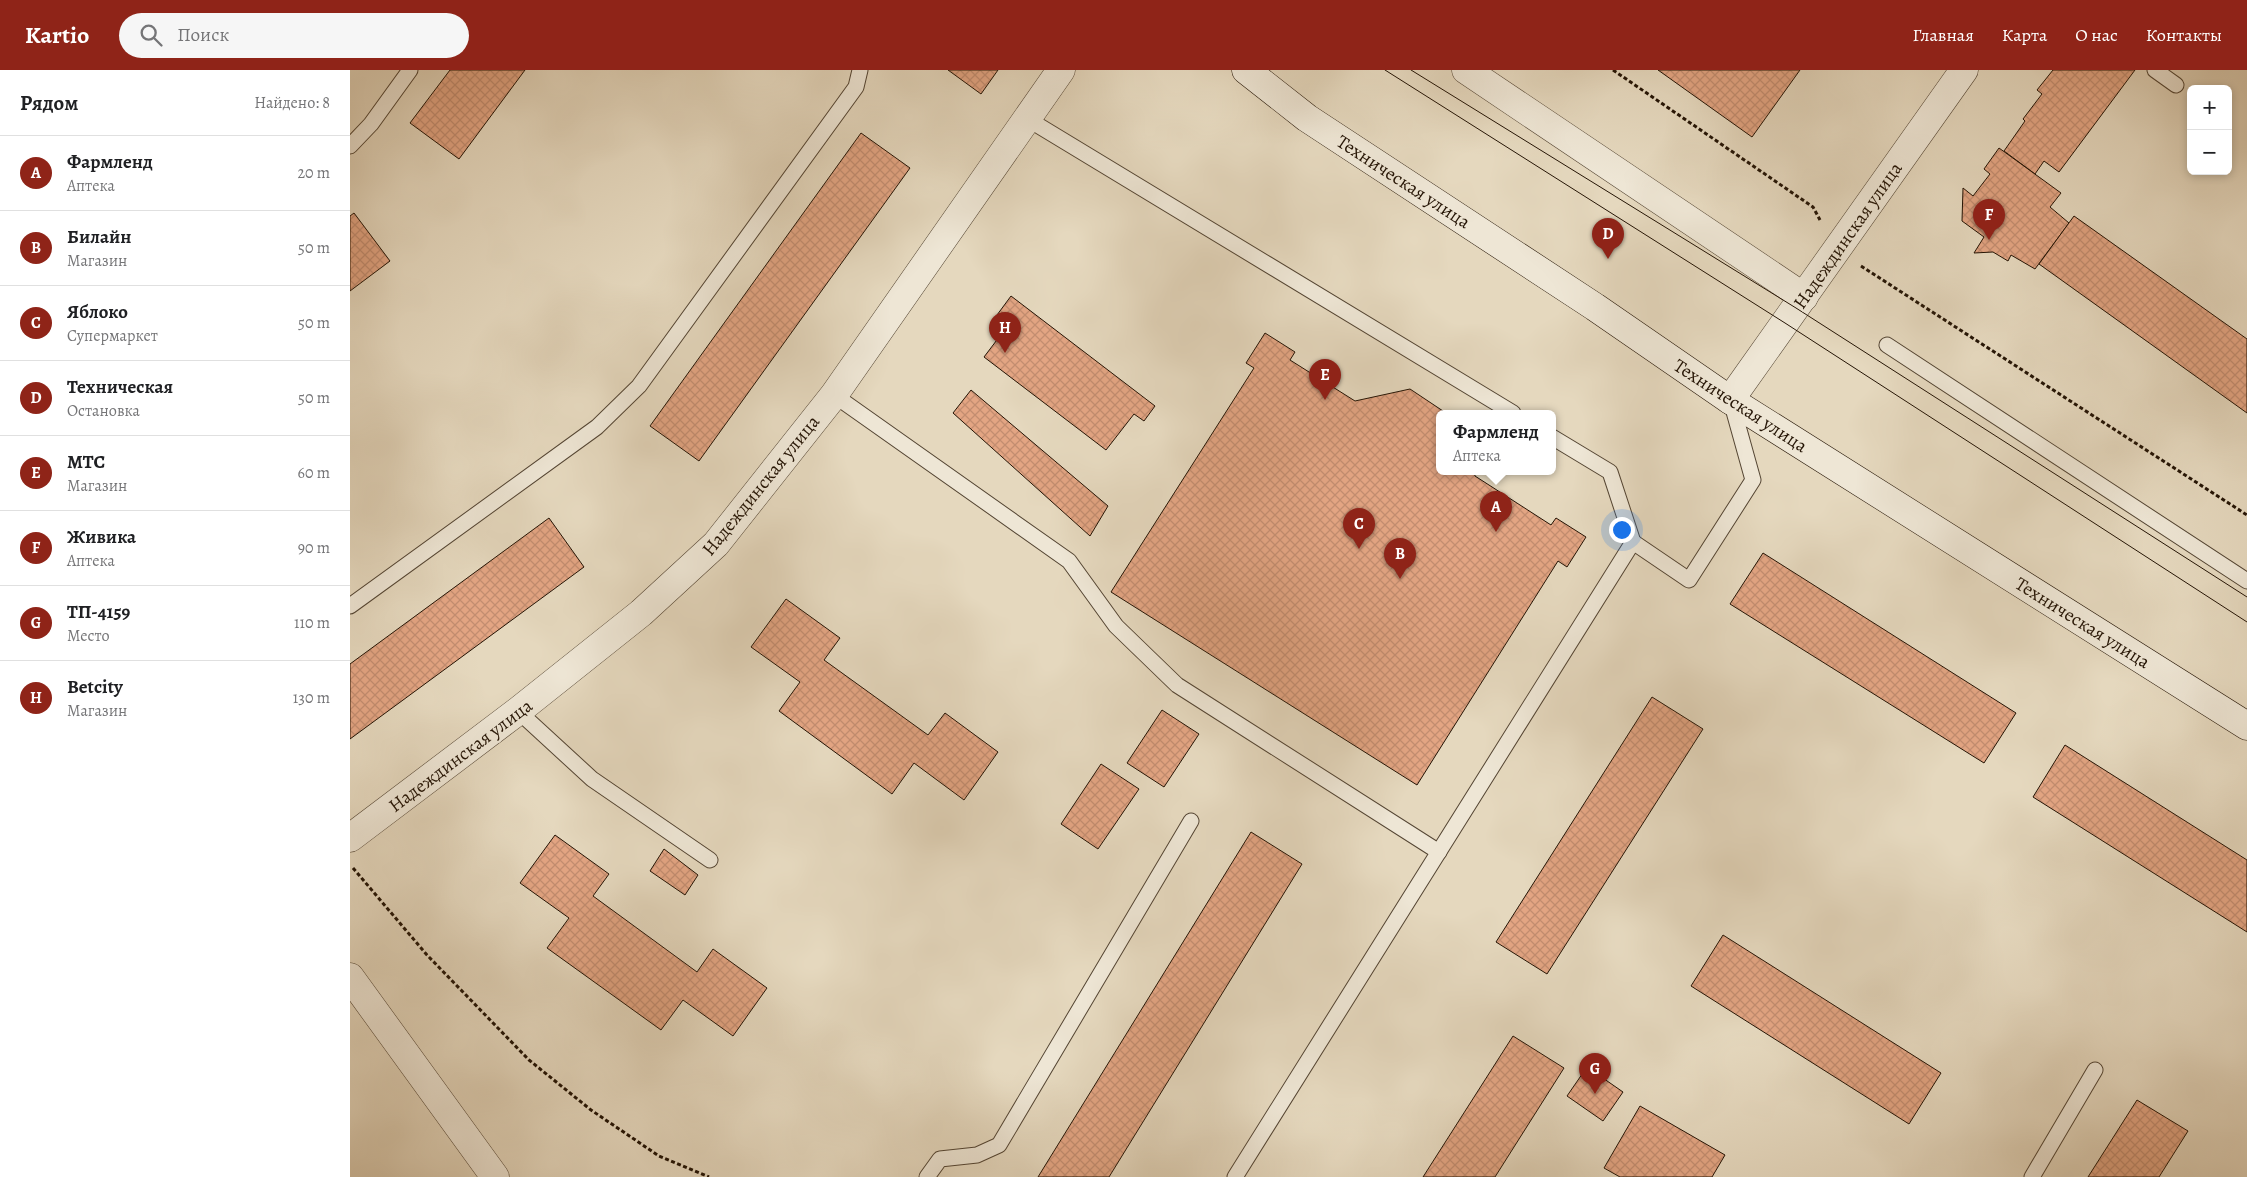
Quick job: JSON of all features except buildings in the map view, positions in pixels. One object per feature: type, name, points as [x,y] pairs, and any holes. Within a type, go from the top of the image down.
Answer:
[{"type":"street","name":"Надеждинская улица","points":[[350,838],[518,711],[641,613],[716,544],[834,395],[1061,70]]},
{"type":"street","name":"Техническая улица","points":[[1246,70],[1307,118],[1595,307],[1730,400],[2247,726]]},
{"type":"street","points":[[1466,70],[1804,296]]},
{"type":"street","name":"Надеждинская улица","points":[[1730,400],[1964,70]]},
{"type":"street","points":[[350,977],[495,1177]]},
{"type":"lane","points":[[350,146],[371,124],[410,70]]},
{"type":"lane","points":[[350,606],[597,427],[639,386],[856,86],[860,70]]},
{"type":"lane","points":[[2155,70],[2176,85]]},
{"type":"lane","points":[[1026,118],[1508,410]]},
{"type":"lane","points":[[1887,345],[2247,581]]},
{"type":"lane","points":[[834,395],[1069,561],[1116,626],[1177,685],[1439,852]]},
{"type":"lane","points":[[1556,439],[1610,472],[1633,542],[1689,580],[1753,480],[1730,400]]},
{"type":"lane","points":[[1235,1177],[1633,542]]},
{"type":"lane","points":[[518,711],[592,779],[710,860]]},
{"type":"lane","points":[[927,1177],[940,1159],[977,1155],[999,1145],[1192,822]]},
{"type":"lane","points":[[2032,1177],[2095,1070]]},
{"type":"path","points":[[1613,70],[1813,207],[1837,250],[2247,515]]},
{"type":"path","points":[[350,864],[427,956],[529,1060],[591,1110],[659,1156],[709,1177]]},
{"type":"tram line","points":[[1385,70],[1785,323],[2247,622]]},
{"type":"tram line","points":[[1411,70],[1796,308],[2247,597]]},
{"type":"place","name":"Живика","points":[[1989,240]]},
{"type":"place","name":"Техническая","points":[[1608,259]]},
{"type":"place","name":"Betcity","points":[[1005,353]]},
{"type":"place","name":"МТС","points":[[1325,400]]},
{"type":"place","name":"Фармленд","points":[[1496,532]]},
{"type":"place","name":"Яблоко","points":[[1359,549]]},
{"type":"place","name":"Билайн","points":[[1400,579]]},
{"type":"place","name":"ТП-4159","points":[[1595,1094]]}]
